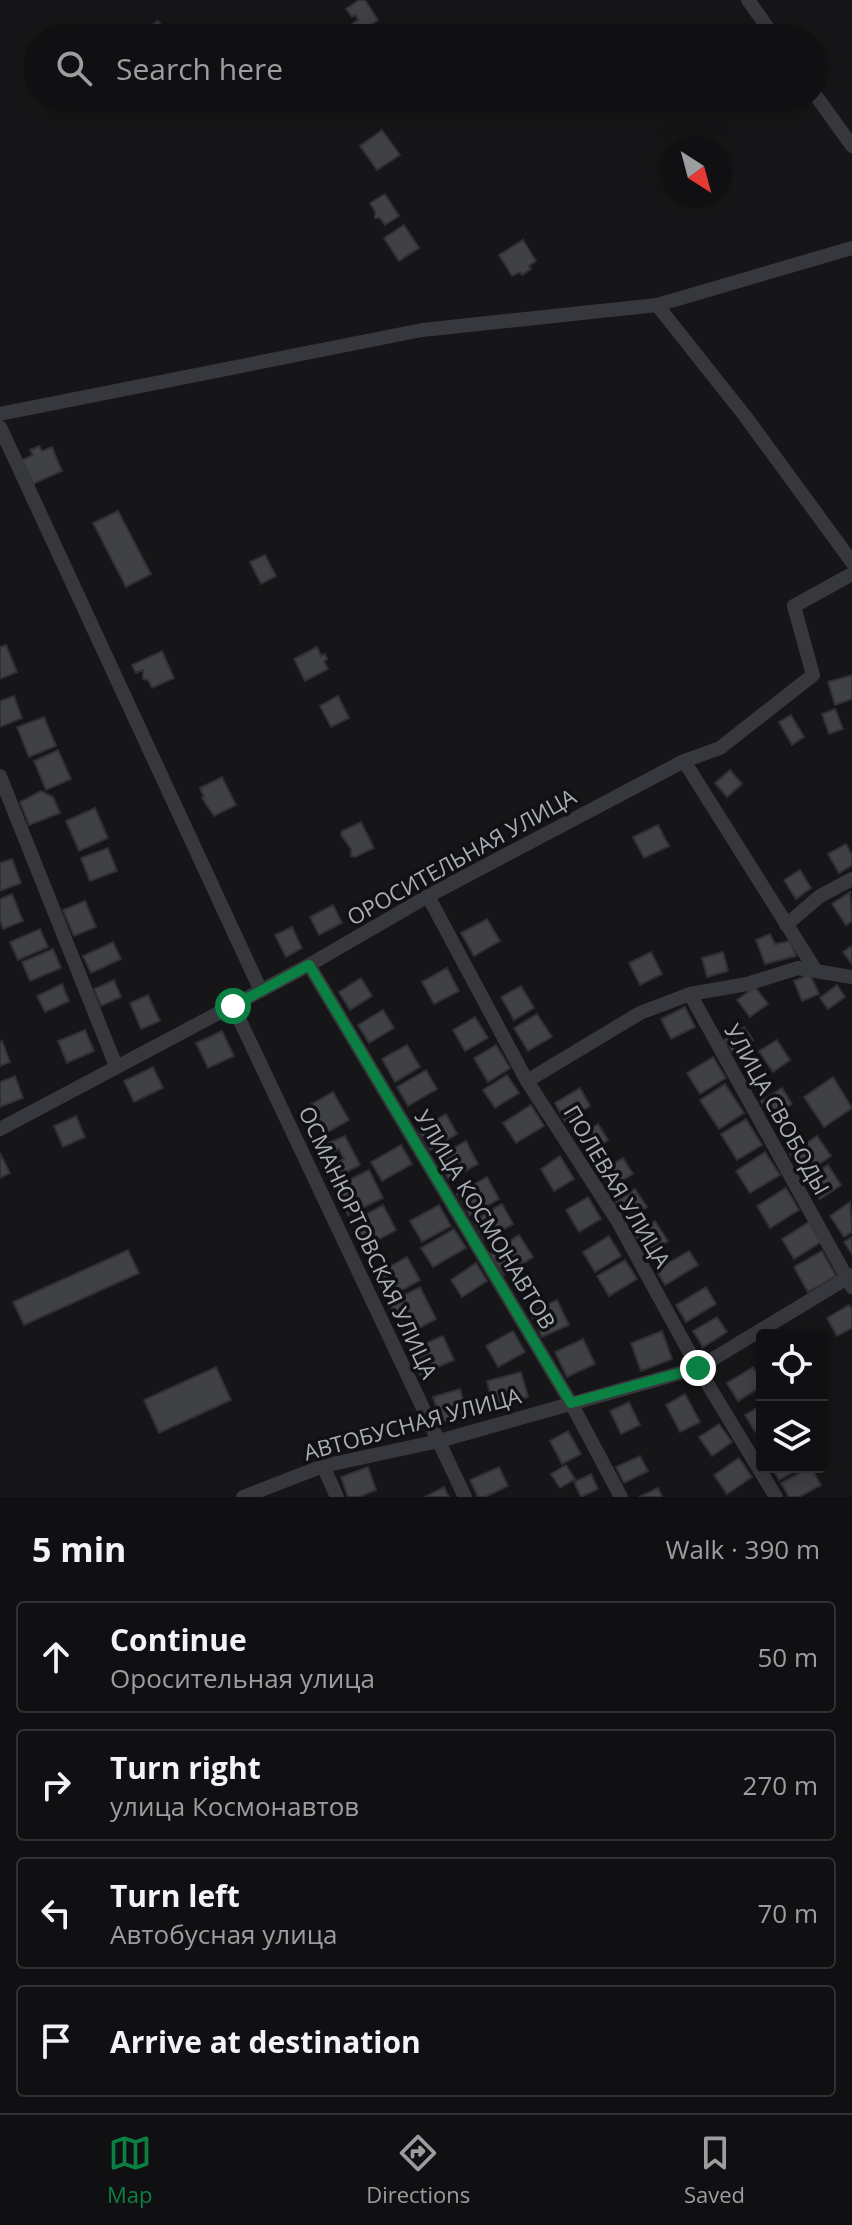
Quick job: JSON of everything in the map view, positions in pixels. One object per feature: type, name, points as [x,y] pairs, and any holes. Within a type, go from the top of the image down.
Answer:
[{"type":"street","points":[[748,0],[765,24]]},
{"type":"street","points":[[828,112],[852,146]]},
{"type":"street","points":[[0,414],[422,330],[657,305],[852,248]]},
{"type":"street","points":[[657,305],[745,416],[852,562]]},
{"type":"street","points":[[0,427],[261,991]]},
{"type":"street","name":"ОРОСИТЕЛЬНАЯ УЛИЦА","points":[[0,1129],[309,965],[428,896],[684,761],[720,748],[813,675],[794,606],[852,574]]},
{"type":"street","points":[[684,761],[816,971]]},
{"type":"street","points":[[0,776],[116,1066]]},
{"type":"street","points":[[786,925],[820,896],[852,879]]},
{"type":"street","name":"ПОЛЕВАЯ УЛИЦА","points":[[428,896],[527,1081],[617,1220],[698,1368],[776,1497]]},
{"type":"street","name":"УЛИЦА КОСМОНАВТОВ","points":[[309,965],[571,1403],[621,1497]]},
{"type":"street","points":[[527,1081],[640,1013],[690,994],[747,984],[798,968],[852,977]]},
{"type":"street","name":"УЛИЦА СВОБОДЫ","points":[[690,994],[850,1280]]},
{"type":"street","name":"ОСМАНЮРТОВСКАЯ УЛИЦА","points":[[233,1006],[465,1497]]},
{"type":"street","name":"АВТОБУСНАЯ УЛИЦА","points":[[243,1497],[323,1466],[439,1441],[698,1368],[850,1280]]},
{"type":"street","points":[[323,1466],[337,1497]]},
{"type":"building","points":[[359,0],[365,0],[378,20],[372,24],[352,24],[358,20],[346,9]]},
{"type":"building","points":[[382,130],[400,155],[377,170],[360,146]]},
{"type":"building","points":[[385,194],[399,216],[385,225],[380,218],[375,218],[370,203]]},
{"type":"building","points":[[404,225],[419,248],[399,261],[384,238]]},
{"type":"building","points":[[523,240],[536,261],[522,275],[520,272],[512,276],[499,255]]},
{"type":"building","points":[[39,446],[42,451],[52,447],[62,471],[33,484],[22,460],[33,455],[30,450]]},
{"type":"building","points":[[118,511],[151,574],[126,587],[93,523]]},
{"type":"building","points":[[265,555],[276,576],[261,584],[250,562]]},
{"type":"building","points":[[6,645],[17,672],[0,679],[0,647]]},
{"type":"building","points":[[317,647],[321,656],[325,654],[328,669],[305,681],[294,659]]},
{"type":"building","points":[[162,651],[174,678],[152,688],[148,680],[143,679],[143,670],[136,673],[132,665]]},
{"type":"building","points":[[852,675],[852,699],[835,705],[828,682]]},
{"type":"building","points":[[14,696],[22,718],[0,727],[0,701]]},
{"type":"building","points":[[338,696],[349,718],[331,727],[320,706]]},
{"type":"building","points":[[835,709],[843,729],[829,734],[822,714]]},
{"type":"building","points":[[791,715],[804,737],[792,745],[779,722]]},
{"type":"building","points":[[44,717],[56,746],[29,757],[17,727]]},
{"type":"building","points":[[58,750],[71,779],[46,790],[34,761]]},
{"type":"building","points":[[730,770],[742,784],[727,797],[715,783]]},
{"type":"building","points":[[222,777],[236,805],[214,816],[202,798],[200,788]]},
{"type":"building","points":[[41,791],[53,797],[60,813],[29,825],[20,802]]},
{"type":"building","points":[[95,808],[108,838],[79,851],[66,821]]},
{"type":"building","points":[[361,822],[374,848],[355,857],[351,856],[351,849],[341,835],[342,831]]},
{"type":"building","points":[[658,825],[669,846],[644,858],[633,837]]},
{"type":"building","points":[[846,844],[852,855],[852,865],[839,873],[828,854]]},
{"type":"building","points":[[108,848],[117,871],[90,881],[81,858]]},
{"type":"building","points":[[12,859],[21,883],[0,891],[0,863]]},
{"type":"building","points":[[800,870],[811,888],[796,899],[784,880]]},
{"type":"building","points":[[850,892],[852,921],[846,925],[832,904]]},
{"type":"building","points":[[12,894],[23,921],[3,929],[0,899]]},
{"type":"building","points":[[85,901],[96,927],[74,936],[63,910]]},
{"type":"building","points":[[333,905],[342,923],[319,935],[310,917]]},
{"type":"building","points":[[487,919],[500,941],[474,956],[461,933]]},
{"type":"building","points":[[292,927],[302,948],[286,957],[275,935]]},
{"type":"building","points":[[40,929],[48,947],[18,960],[10,942]]},
{"type":"building","points":[[770,934],[775,944],[790,941],[796,956],[765,964],[756,940]]},
{"type":"building","points":[[113,942],[121,959],[91,973],[83,956]]},
{"type":"building","points":[[852,946],[852,964],[843,952]]},
{"type":"building","points":[[53,949],[61,968],[30,981],[22,962]]},
{"type":"building","points":[[651,952],[662,974],[640,985],[629,963]]},
{"type":"building","points":[[723,952],[728,971],[707,977],[702,958]]},
{"type":"building","points":[[447,968],[459,991],[434,1004],[422,982]]},
{"type":"building","points":[[810,974],[819,994],[802,1001],[794,981]]},
{"type":"building","points":[[361,978],[372,996],[350,1010],[339,992]]},
{"type":"building","points":[[114,980],[121,997],[101,1006],[94,989]]},
{"type":"building","points":[[62,984],[69,1001],[45,1012],[37,996]]},
{"type":"building","points":[[837,985],[845,997],[828,1009],[820,998]]},
{"type":"building","points":[[521,986],[534,1008],[514,1020],[501,997]]},
{"type":"building","points":[[755,987],[768,1004],[750,1017],[737,1000]]},
{"type":"building","points":[[148,995],[160,1021],[141,1029],[130,1003]]},
{"type":"building","points":[[685,1007],[695,1027],[671,1039],[661,1019]]},
{"type":"building","points":[[383,1010],[394,1028],[369,1043],[358,1025]]},
{"type":"building","points":[[537,1014],[552,1037],[528,1051],[514,1028]]},
{"type":"building","points":[[475,1017],[488,1038],[465,1051],[453,1030]]},
{"type":"building","points":[[744,1027],[753,1040],[733,1053],[724,1040]]},
{"type":"building","points":[[85,1030],[94,1051],[67,1063],[58,1041]]},
{"type":"building","points":[[222,1031],[234,1056],[208,1068],[196,1043]]},
{"type":"building","points":[[777,1040],[790,1060],[773,1072],[759,1051]]},
{"type":"building","points":[[0,1042],[10,1062],[0,1066]]},
{"type":"building","points":[[407,1045],[420,1067],[395,1082],[382,1059]]},
{"type":"building","points":[[496,1045],[510,1068],[488,1082],[474,1058]]},
{"type":"building","points":[[713,1057],[726,1078],[700,1094],[687,1073]]},
{"type":"building","points":[[153,1067],[163,1088],[134,1102],[124,1081]]},
{"type":"building","points":[[426,1070],[437,1089],[408,1106],[397,1087]]},
{"type":"building","points":[[507,1075],[519,1093],[495,1108],[483,1090]]},
{"type":"building","points":[[15,1076],[23,1098],[0,1107],[0,1082]]},
{"type":"building","points":[[833,1077],[852,1108],[824,1127],[804,1097]]},
{"type":"building","points":[[725,1084],[744,1113],[719,1129],[700,1100]]},
{"type":"building","points":[[580,1088],[590,1106],[565,1121],[555,1103]]},
{"type":"building","points":[[782,1088],[792,1104],[772,1117],[761,1101]]},
{"type":"building","points":[[333,1092],[349,1120],[326,1133],[310,1105]]},
{"type":"building","points":[[531,1105],[544,1126],[516,1143],[503,1123]]},
{"type":"building","points":[[446,1114],[457,1134],[430,1150],[418,1130]]},
{"type":"building","points":[[76,1116],[85,1137],[63,1147],[54,1126]]},
{"type":"building","points":[[746,1119],[762,1145],[737,1160],[721,1134]]},
{"type":"building","points":[[598,1124],[608,1140],[589,1153],[578,1136]]},
{"type":"building","points":[[345,1136],[360,1165],[333,1179],[327,1168],[344,1159],[339,1149],[323,1157],[318,1147]]},
{"type":"building","points":[[817,1136],[831,1156],[803,1175],[790,1154]]},
{"type":"building","points":[[466,1141],[478,1164],[449,1180],[437,1158]]},
{"type":"building","points":[[401,1145],[412,1164],[382,1181],[371,1162]]},
{"type":"building","points":[[765,1152],[780,1175],[750,1193],[736,1171]]},
{"type":"building","points":[[0,1153],[10,1173],[0,1178]]},
{"type":"building","points":[[560,1156],[574,1179],[554,1191],[541,1169]]},
{"type":"building","points":[[623,1158],[633,1174],[610,1187],[601,1171]]},
{"type":"building","points":[[828,1165],[841,1185],[820,1199],[807,1179]]},
{"type":"building","points":[[369,1170],[383,1198],[348,1215],[334,1187]]},
{"type":"building","points":[[487,1177],[499,1199],[470,1216],[457,1194]]},
{"type":"building","points":[[786,1188],[799,1210],[770,1228],[757,1206]]},
{"type":"building","points":[[635,1189],[647,1207],[628,1219],[616,1202]]},
{"type":"building","points":[[588,1197],[601,1219],[579,1232],[566,1210]]},
{"type":"building","points":[[850,1202],[852,1232],[844,1237],[830,1216]]},
{"type":"building","points":[[502,1204],[513,1224],[484,1240],[473,1221]]},
{"type":"building","points":[[383,1205],[396,1230],[365,1247],[352,1222]]},
{"type":"building","points":[[439,1205],[451,1226],[422,1242],[410,1221]]},
{"type":"building","points":[[655,1221],[668,1241],[648,1255],[635,1235]]},
{"type":"building","points":[[809,1222],[821,1242],[794,1259],[782,1239]]},
{"type":"building","points":[[454,1229],[466,1248],[433,1267],[421,1248]]},
{"type":"building","points":[[519,1235],[533,1257],[504,1275],[490,1254]]},
{"type":"building","points":[[609,1236],[621,1256],[595,1272],[583,1252]]},
{"type":"building","points":[[852,1237],[852,1254],[844,1242]]},
{"type":"building","points":[[128,1250],[139,1273],[24,1325],[13,1302]]},
{"type":"building","points":[[689,1251],[698,1265],[665,1285],[656,1270]]},
{"type":"building","points":[[822,1251],[836,1276],[808,1292],[794,1267]]},
{"type":"building","points":[[407,1257],[420,1280],[388,1298],[375,1275]]},
{"type":"building","points":[[625,1260],[637,1279],[609,1296],[597,1276]]},
{"type":"building","points":[[476,1263],[487,1281],[462,1297],[451,1280]]},
{"type":"building","points":[[420,1287],[436,1319],[406,1335],[389,1303]]},
{"type":"building","points":[[706,1287],[716,1304],[686,1322],[676,1305]]},
{"type":"building","points":[[557,1300],[569,1325],[542,1337],[530,1313]]},
{"type":"building","points":[[849,1305],[852,1328],[837,1336],[827,1318]]},
{"type":"building","points":[[717,1317],[727,1332],[703,1347],[693,1331]]},
{"type":"building","points":[[513,1331],[525,1352],[498,1367],[486,1346]]},
{"type":"building","points":[[662,1331],[672,1359],[641,1371],[631,1343]]},
{"type":"building","points":[[443,1336],[454,1360],[420,1375],[409,1350]]},
{"type":"building","points":[[583,1339],[595,1364],[567,1377],[555,1352]]},
{"type":"building","points":[[216,1367],[231,1400],[159,1433],[144,1400]]},
{"type":"building","points":[[753,1367],[756,1372],[756,1390],[738,1401],[727,1383]]},
{"type":"building","points":[[521,1372],[528,1397],[493,1406],[487,1381]]},
{"type":"building","points":[[460,1389],[467,1414],[441,1422],[433,1397]]},
{"type":"building","points":[[685,1394],[700,1422],[680,1432],[666,1405]]},
{"type":"building","points":[[629,1402],[640,1425],[621,1434],[610,1411]]},
{"type":"building","points":[[756,1409],[756,1431],[755,1432],[745,1415]]},
{"type":"building","points":[[719,1424],[732,1442],[712,1456],[699,1437]]},
{"type":"building","points":[[568,1431],[581,1454],[562,1464],[550,1441]]},
{"type":"building","points":[[640,1456],[648,1471],[624,1483],[616,1467]]},
{"type":"building","points":[[739,1458],[752,1477],[727,1494],[714,1475]]},
{"type":"building","points":[[566,1465],[575,1479],[560,1488],[551,1474]]},
{"type":"building","points":[[368,1467],[376,1490],[359,1497],[348,1497],[341,1477]]},
{"type":"building","points":[[499,1467],[508,1486],[485,1497],[478,1497],[470,1480]]},
{"type":"building","points":[[775,1473],[791,1473],[779,1480]]},
{"type":"building","points":[[800,1473],[814,1473],[821,1485],[799,1497],[789,1497],[781,1483]]},
{"type":"building","points":[[591,1474],[598,1489],[581,1497],[574,1482]]},
{"type":"building","points":[[444,1487],[449,1497],[425,1497]]},
{"type":"building","points":[[658,1488],[662,1497],[639,1497]]},
{"type":"route","points":[[233,1006],[309,965],[571,1403],[698,1368]]}]
